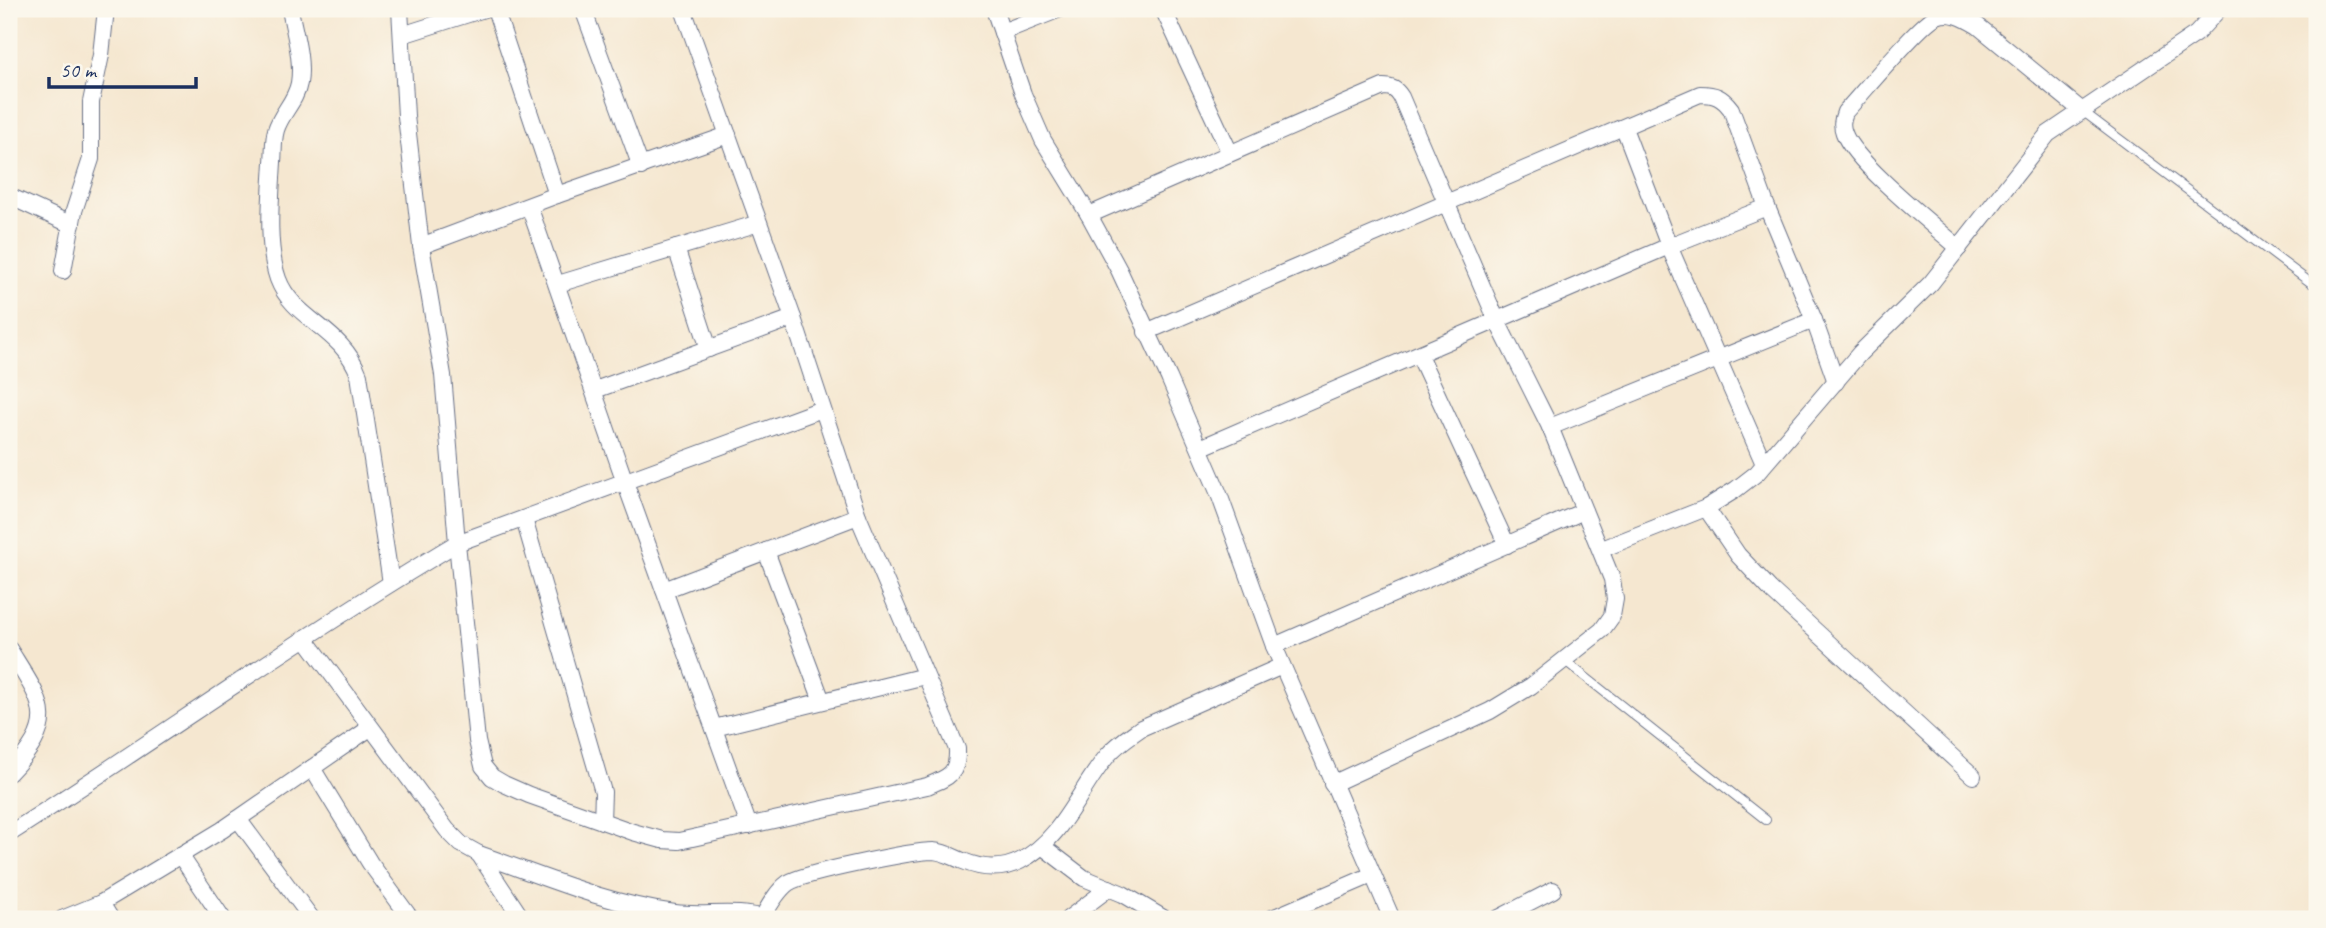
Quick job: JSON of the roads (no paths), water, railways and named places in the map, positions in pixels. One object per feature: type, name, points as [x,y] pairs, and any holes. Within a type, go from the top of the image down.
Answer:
[{"type":"street","points":[[63,271],[74,211],[91,159],[91,102],[101,55],[106,9]]},
{"type":"street","points":[[290,9],[300,73],[294,98],[275,133],[270,206],[273,253],[278,279],[289,297],[301,311],[340,342],[359,374],[391,583]]},
{"type":"street","points":[[400,9],[406,116],[421,246],[443,375],[477,741],[484,766],[492,777],[529,795],[662,840],[698,838],[927,786],[948,778],[958,764],[957,749],[858,516],[793,318],[683,9]]},
{"type":"street","points":[[402,35],[484,9]]},
{"type":"street","points":[[495,9],[557,195]]},
{"type":"street","points":[[583,9],[641,167]]},
{"type":"street","points":[[994,9],[1023,94],[1043,140],[1119,270],[1200,448],[1282,666],[1392,919]]},
{"type":"street","points":[[1002,32],[1060,9]]},
{"type":"street","points":[[1163,9],[1230,153]]},
{"type":"street","points":[[1602,549],[1706,508],[1735,491],[1764,464],[1860,353],[1931,283],[2048,134],[2196,34],[2218,9]]},
{"type":"street","points":[[1959,248],[1853,149],[1843,131],[1845,112],[1919,30],[1936,16],[1950,14],[1978,26],[2081,110]]},
{"type":"street","points":[[1089,215],[1383,88],[1391,88],[1401,97],[1497,321],[1550,427],[1612,579],[1615,599],[1612,616],[1602,629],[1531,686],[1490,711],[1332,784]]},
{"type":"street","points":[[1146,332],[1700,94],[1713,94],[1724,100],[1731,109],[1767,207],[1815,320],[1836,382]]},
{"type":"street","points":[[1624,128],[1670,246],[1764,464]]},
{"type":"street","points":[[421,246],[729,135]]},
{"type":"street","points":[[9,196],[72,225]]},
{"type":"street","points":[[529,206],[749,826]]},
{"type":"street","points":[[1200,448],[1767,207]]},
{"type":"street","points":[[558,284],[759,223]]},
{"type":"street","points":[[676,248],[709,349]]},
{"type":"street","points":[[595,390],[793,318]]},
{"type":"street","points":[[1550,427],[1815,320]]},
{"type":"street","points":[[1419,355],[1507,545]]},
{"type":"street","points":[[9,834],[305,638],[457,543],[822,410]]},
{"type":"street","points":[[1706,508],[1738,555],[1770,589],[1973,776]]},
{"type":"street","points":[[1274,646],[1584,511]]},
{"type":"street","points":[[664,590],[858,516]]},
{"type":"street","points":[[524,519],[603,792],[602,821]]},
{"type":"street","points":[[766,551],[822,701]]},
{"type":"street","points":[[305,638],[447,830],[461,844],[479,854],[615,901],[676,913],[764,918],[787,884],[802,876],[933,851],[950,854],[982,868],[1020,861],[1042,846],[1070,812],[1108,754],[1123,741],[1141,728],[1282,666]]},
{"type":"street","points":[[9,649],[41,706],[40,722],[32,747],[9,773]]},
{"type":"street","points":[[714,728],[925,676]]},
{"type":"street","points":[[62,919],[101,903],[180,855],[238,819],[370,728]]},
{"type":"street","points":[[312,768],[370,863],[411,919]]},
{"type":"street","points":[[238,819],[312,919]]},
{"type":"street","points":[[1042,846],[1078,874],[1165,919]]},
{"type":"street","points":[[479,854],[522,919]]},
{"type":"street","points":[[180,855],[223,919]]},
{"type":"street","points":[[1270,919],[1372,875]]},
{"type":"street","points":[[1068,919],[1109,888]]},
{"type":"street","points":[[1497,919],[1553,890]]},
{"type":"street","points":[[101,903],[111,919]]},
{"type":"lane","points":[[2081,110],[2311,284]]},
{"type":"lane","points":[[1564,660],[1766,820]]}]
